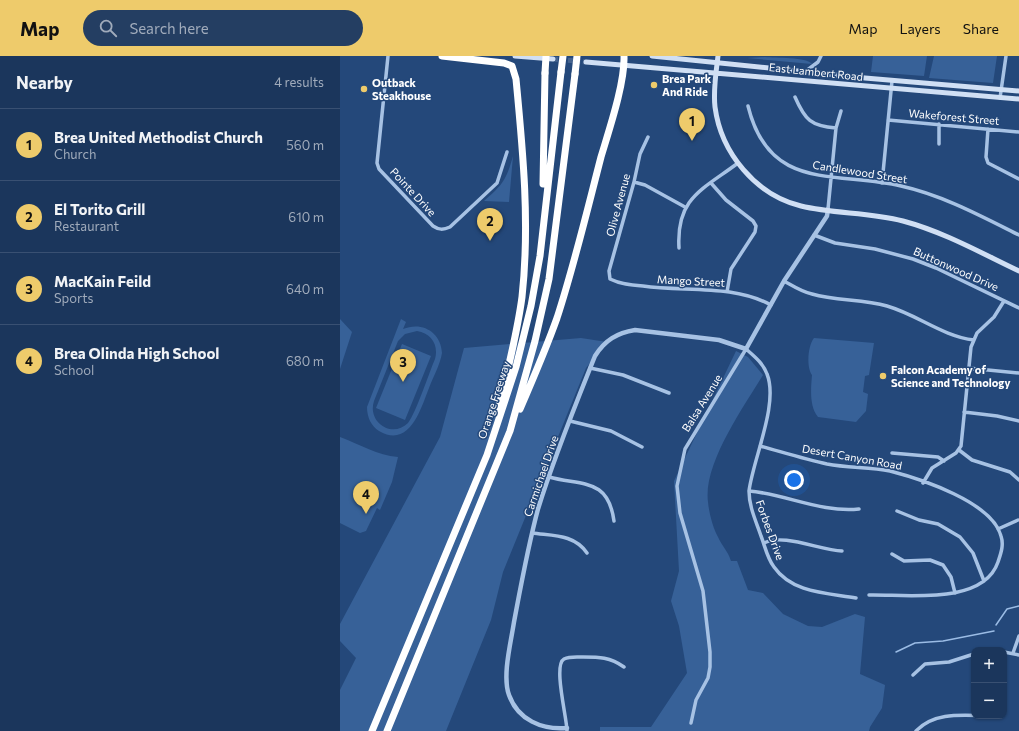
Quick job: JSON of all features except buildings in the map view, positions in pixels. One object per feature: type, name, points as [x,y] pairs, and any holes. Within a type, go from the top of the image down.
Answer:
[{"type":"highway","points":[[442,56],[504,63],[512,66],[516,79],[526,188],[526,230],[522,296],[518,323],[488,455]]},
{"type":"highway","points":[[542,230],[546,56]]},
{"type":"highway","name":"Orange Freeway","points":[[372,731],[488,455],[516,367],[531,306],[540,256],[563,56]]},
{"type":"highway","name":"Orange Freeway","points":[[387,731],[510,431],[535,341],[549,279],[577,56]]},
{"type":"highway","points":[[510,431],[537,371],[557,318],[607,136],[624,64],[624,56]]},
{"type":"main road","points":[[515,56],[553,59]]},
{"type":"main road","name":"East Lambert Road","points":[[652,56],[892,81],[1019,91]]},
{"type":"main road","points":[[718,56],[715,93],[718,122],[726,143],[738,163],[763,188],[783,200],[802,206],[883,216],[922,227],[956,240],[1019,271]]},
{"type":"main road","name":"East Lambert Road","points":[[586,62],[716,72],[1019,100]]},
{"type":"street","name":"Pointe Drive","points":[[388,56],[377,163],[379,169],[432,226],[438,230],[450,227],[497,182],[507,152]]},
{"type":"street","points":[[806,71],[818,62],[821,56]]},
{"type":"street","points":[[1000,98],[1006,56]]},
{"type":"street","points":[[882,183],[892,81]]},
{"type":"street","points":[[795,97],[808,120],[823,127],[836,128]]},
{"type":"street","name":"Candlewood Street","points":[[748,106],[756,131],[775,156],[796,169],[818,176],[901,186],[946,201],[1019,235]]},
{"type":"street","name":"Balsa Avenue","points":[[691,723],[693,710],[708,678],[710,652],[704,591],[677,500],[677,486],[685,449],[746,349],[784,281],[827,216],[836,128],[841,111]]},
{"type":"street","name":"Wakeforest Street","points":[[888,120],[1019,132]]},
{"type":"street","points":[[938,124],[939,144]]},
{"type":"street","points":[[988,129],[986,157],[988,163],[1019,179]]},
{"type":"street","name":"Olive Avenue","points":[[610,279],[609,271],[634,182],[642,145],[648,137]]},
{"type":"street","points":[[679,248],[678,229],[685,207],[695,195],[738,163]]},
{"type":"street","points":[[634,182],[645,185],[685,207]]},
{"type":"street","points":[[711,183],[726,200],[753,220],[756,226],[755,232],[731,269],[728,292]]},
{"type":"street","name":"Buttonwood Drive","points":[[814,235],[835,243],[875,249],[913,259],[1019,308]]},
{"type":"street","name":"Mango Street","points":[[610,279],[617,283],[652,287],[748,294],[771,305]]},
{"type":"street","points":[[784,281],[811,294],[862,300],[888,306],[926,322],[951,336],[974,340]]},
{"type":"street","points":[[923,483],[928,472],[959,450],[962,442],[969,355],[974,340],[982,327],[994,317],[1004,301]]},
{"type":"street","name":"Carmichael Drive","points":[[567,730],[543,727],[528,720],[517,709],[508,689],[507,673],[512,638],[532,533],[549,477],[590,368],[601,346],[612,337],[622,332],[635,330],[719,340],[746,349]]},
{"type":"street","name":"Forbes Drive","points":[[746,349],[763,366],[770,383],[770,401],[749,491],[749,503],[773,567],[792,583],[815,592],[856,598]]},
{"type":"street","points":[[590,368],[623,375],[669,393]]},
{"type":"street","points":[[968,368],[1019,373]]},
{"type":"street","points":[[964,412],[997,416],[1019,421]]},
{"type":"street","points":[[570,421],[611,430],[642,447]]},
{"type":"street","name":"Desert Canyon Road","points":[[760,446],[828,464],[890,471],[967,500],[986,514],[998,528]]},
{"type":"street","points":[[959,450],[972,460],[1010,472],[1019,480]]},
{"type":"street","points":[[892,453],[938,457],[944,461]]},
{"type":"street","points":[[549,477],[585,483],[600,490],[608,499],[612,508],[614,521]]},
{"type":"street","points":[[749,491],[846,511],[859,509]]},
{"type":"street","points":[[897,511],[919,520],[938,524],[960,536],[973,553],[984,581]]},
{"type":"street","points":[[869,596],[955,593],[984,581],[994,572],[1001,552],[1003,541],[998,528],[1018,520]]},
{"type":"street","points":[[532,533],[568,537],[581,544],[587,553]]},
{"type":"street","points":[[764,543],[770,540],[780,539],[828,551],[842,551]]},
{"type":"street","points":[[892,554],[904,561],[930,560],[943,566],[951,577],[955,593]]},
{"type":"street","points":[[1013,653],[1019,636]]},
{"type":"street","points":[[1007,652],[1019,655]]},
{"type":"street","points":[[913,675],[925,664],[949,662],[971,655]]},
{"type":"street","points":[[567,730],[560,678],[560,662],[571,656],[604,657],[616,661],[624,667]]},
{"type":"street","points":[[916,731],[926,722],[942,716],[971,716]]},
{"type":"shaded area","points":[[873,56],[927,56],[924,76],[871,72]]},
{"type":"shaded area","points":[[934,56],[997,56],[993,83],[929,78]]},
{"type":"shaded area","points":[[765,57],[798,59],[812,64],[747,58]]},
{"type":"shaded area","points":[[513,156],[509,202],[484,201],[503,182]]},
{"type":"shaded area","points":[[340,319],[352,332],[340,369]]},
{"type":"shaded area","points":[[401,319],[406,322],[403,329],[417,326],[429,330],[434,334],[441,346],[442,353],[431,384],[413,424],[399,435],[390,435],[379,431],[370,421],[367,407]],"holes":[[[417,331],[422,332],[433,340],[436,349],[435,359],[408,423],[402,428],[388,429],[382,426],[374,416],[374,401],[398,341],[405,334]]]},
{"type":"shaded area","points":[[581,338],[607,342],[586,368],[503,572],[491,620],[446,731],[340,731],[340,690],[356,658],[340,641],[340,624],[440,437],[464,348]]},
{"type":"shaded area","points":[[814,338],[874,343],[869,375],[865,376],[863,392],[868,394],[866,411],[856,422],[818,417],[815,413],[811,391],[812,375],[808,362],[810,346]]},
{"type":"shaded area","points":[[402,344],[431,356],[405,420],[376,408]]},
{"type":"shaded area","points":[[736,351],[748,357],[763,375],[735,420],[718,454],[712,471],[708,487],[708,502],[714,529],[731,561],[737,561],[748,590],[763,593],[783,614],[808,626],[822,627],[855,614],[865,617],[860,674],[885,685],[882,708],[869,731],[600,731],[600,727],[651,727],[687,673],[679,626],[671,601],[679,571],[674,481]]},
{"type":"shaded area","points":[[340,437],[376,452],[398,457],[392,482],[380,510],[377,508],[366,531],[360,533],[340,523]]},
{"type":"waterway","points":[[996,625],[1007,609],[1019,606]]},
{"type":"waterway","points":[[896,652],[915,643],[943,641],[994,631]]},
{"type":"tunnel","points":[[553,59],[586,62]]},
{"type":"place","name":"Brea Park And Ride","points":[[654,85]]},
{"type":"place","name":"Outback Steakhouse","points":[[364,89]]},
{"type":"place","name":"Brea United Methodist Church","points":[[692,141]]},
{"type":"place","name":"El Torito Grill","points":[[490,241]]},
{"type":"place","name":"Falcon Academy of Science and Technology","points":[[883,376]]},
{"type":"place","name":"MacKain Feild","points":[[403,382]]},
{"type":"place","name":"Brea Olinda High School","points":[[366,514]]}]
